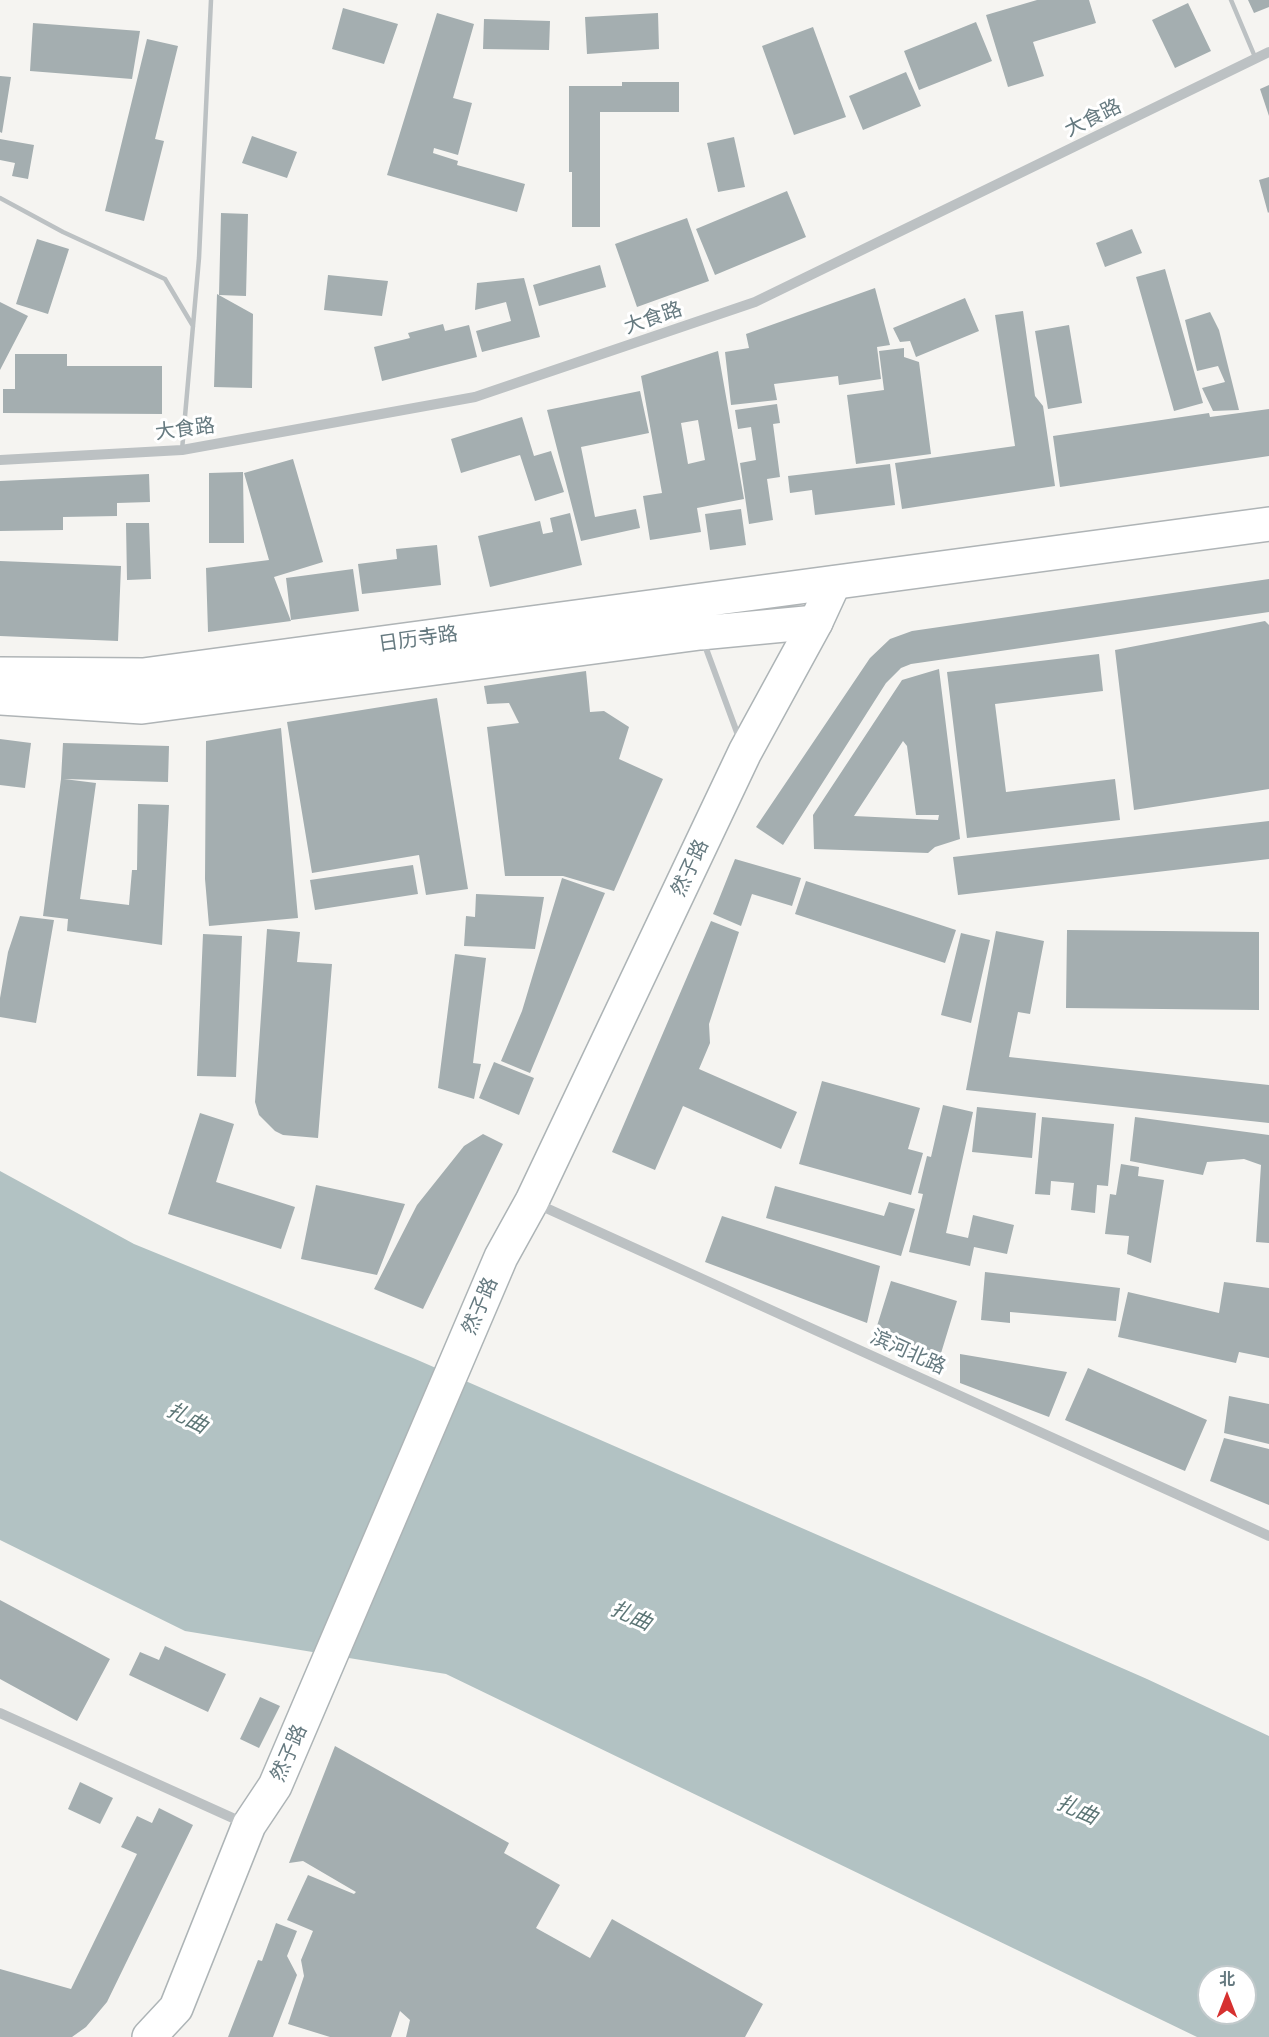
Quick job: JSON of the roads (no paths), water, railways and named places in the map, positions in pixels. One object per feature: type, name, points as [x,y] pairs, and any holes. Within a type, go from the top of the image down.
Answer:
[{"type":"main road","name":"日历寺路","points":[[0,698],[142,707],[695,618],[834,583],[1269,524]]},
{"type":"main road","name":"然子路","points":[[149,2037],[176,2008],[249,1825],[275,1786],[501,1257],[532,1201],[745,752],[816,622],[834,583]]},
{"type":"main road","name":"日历寺路","points":[[0,674],[143,675],[695,618],[816,622]]},
{"type":"street","name":"大食路","points":[[0,460],[182,450],[475,397],[755,302],[1269,52]]},
{"type":"street","points":[[695,618],[745,752]]},
{"type":"street","name":"滨河北路","points":[[532,1201],[1269,1536]]},
{"type":"street","points":[[0,1713],[249,1825]]},
{"type":"lane","points":[[182,450],[199,258],[211,0]]},
{"type":"lane","points":[[1231,0],[1256,60]]},
{"type":"lane","points":[[0,198],[63,232],[165,279],[193,326]]},
{"type":"water","name":"扎曲","points":[[0,1171],[134,1244],[413,1358],[1147,1679],[1269,1736],[1269,2037],[1197,2037],[446,1674],[185,1631],[0,1540]]}]
